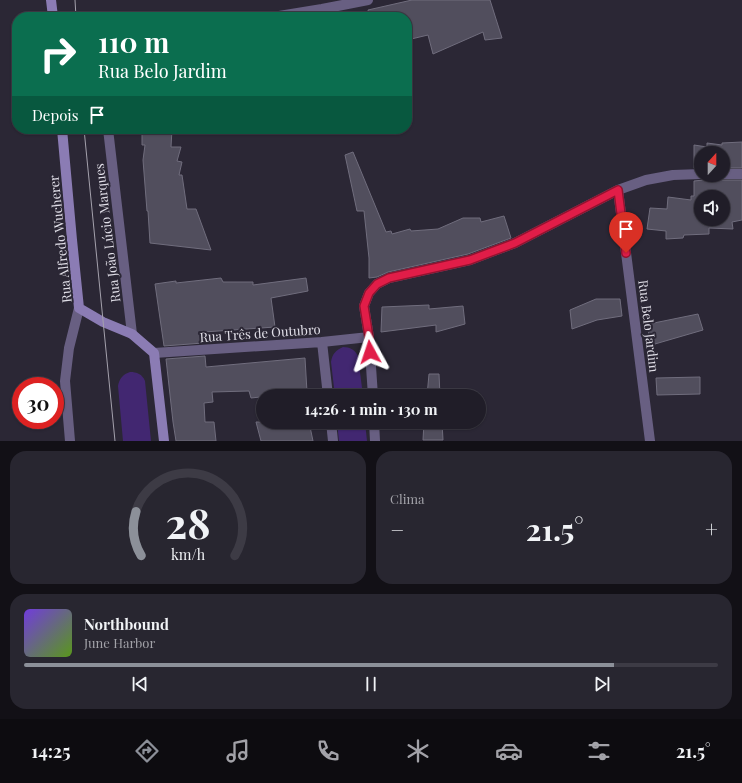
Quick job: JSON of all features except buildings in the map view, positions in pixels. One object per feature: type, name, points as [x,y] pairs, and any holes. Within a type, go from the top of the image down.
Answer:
[{"type":"main road","points":[[51,0],[52,12]]},
{"type":"main road","name":"Rua Alfredo Wucherer","points":[[62,134],[79,308],[103,322],[132,334],[154,353]]},
{"type":"main road","points":[[154,353],[164,441]]},
{"type":"street","points":[[304,12],[368,0]]},
{"type":"street","name":"Rua João Lúcio Marques","points":[[109,134],[132,334]]},
{"type":"street","points":[[372,389],[369,337],[364,306],[369,293],[377,284],[389,278],[470,260],[515,243],[618,190],[646,180],[673,175],[694,174]]},
{"type":"street","points":[[730,174],[742,174]]},
{"type":"street","name":"Rua Belo Jardim","points":[[618,190],[650,441]]},
{"type":"street","points":[[70,441],[65,381],[69,348],[79,308]]},
{"type":"street","name":"Rua Três de Outubro","points":[[154,353],[322,342],[369,337]]},
{"type":"street","points":[[322,342],[327,389]]},
{"type":"street","points":[[332,429],[333,441]]},
{"type":"street","points":[[374,429],[375,441]]},
{"type":"shaded area","points":[[343,347],[352,349],[358,356],[362,389],[334,389],[331,362],[332,357],[338,349]]},
{"type":"shaded area","points":[[130,372],[139,374],[145,381],[151,441],[123,441],[118,386],[122,377]]},
{"type":"shaded area","points":[[338,429],[366,429],[367,441],[339,441]]},
{"type":"tram line","points":[[75,0],[76,12]]},
{"type":"tram line","points":[[84,134],[115,441]]},
{"type":"route","points":[[370,352],[364,306],[369,293],[377,284],[389,278],[470,260],[515,243],[618,190],[626,253]]}]
